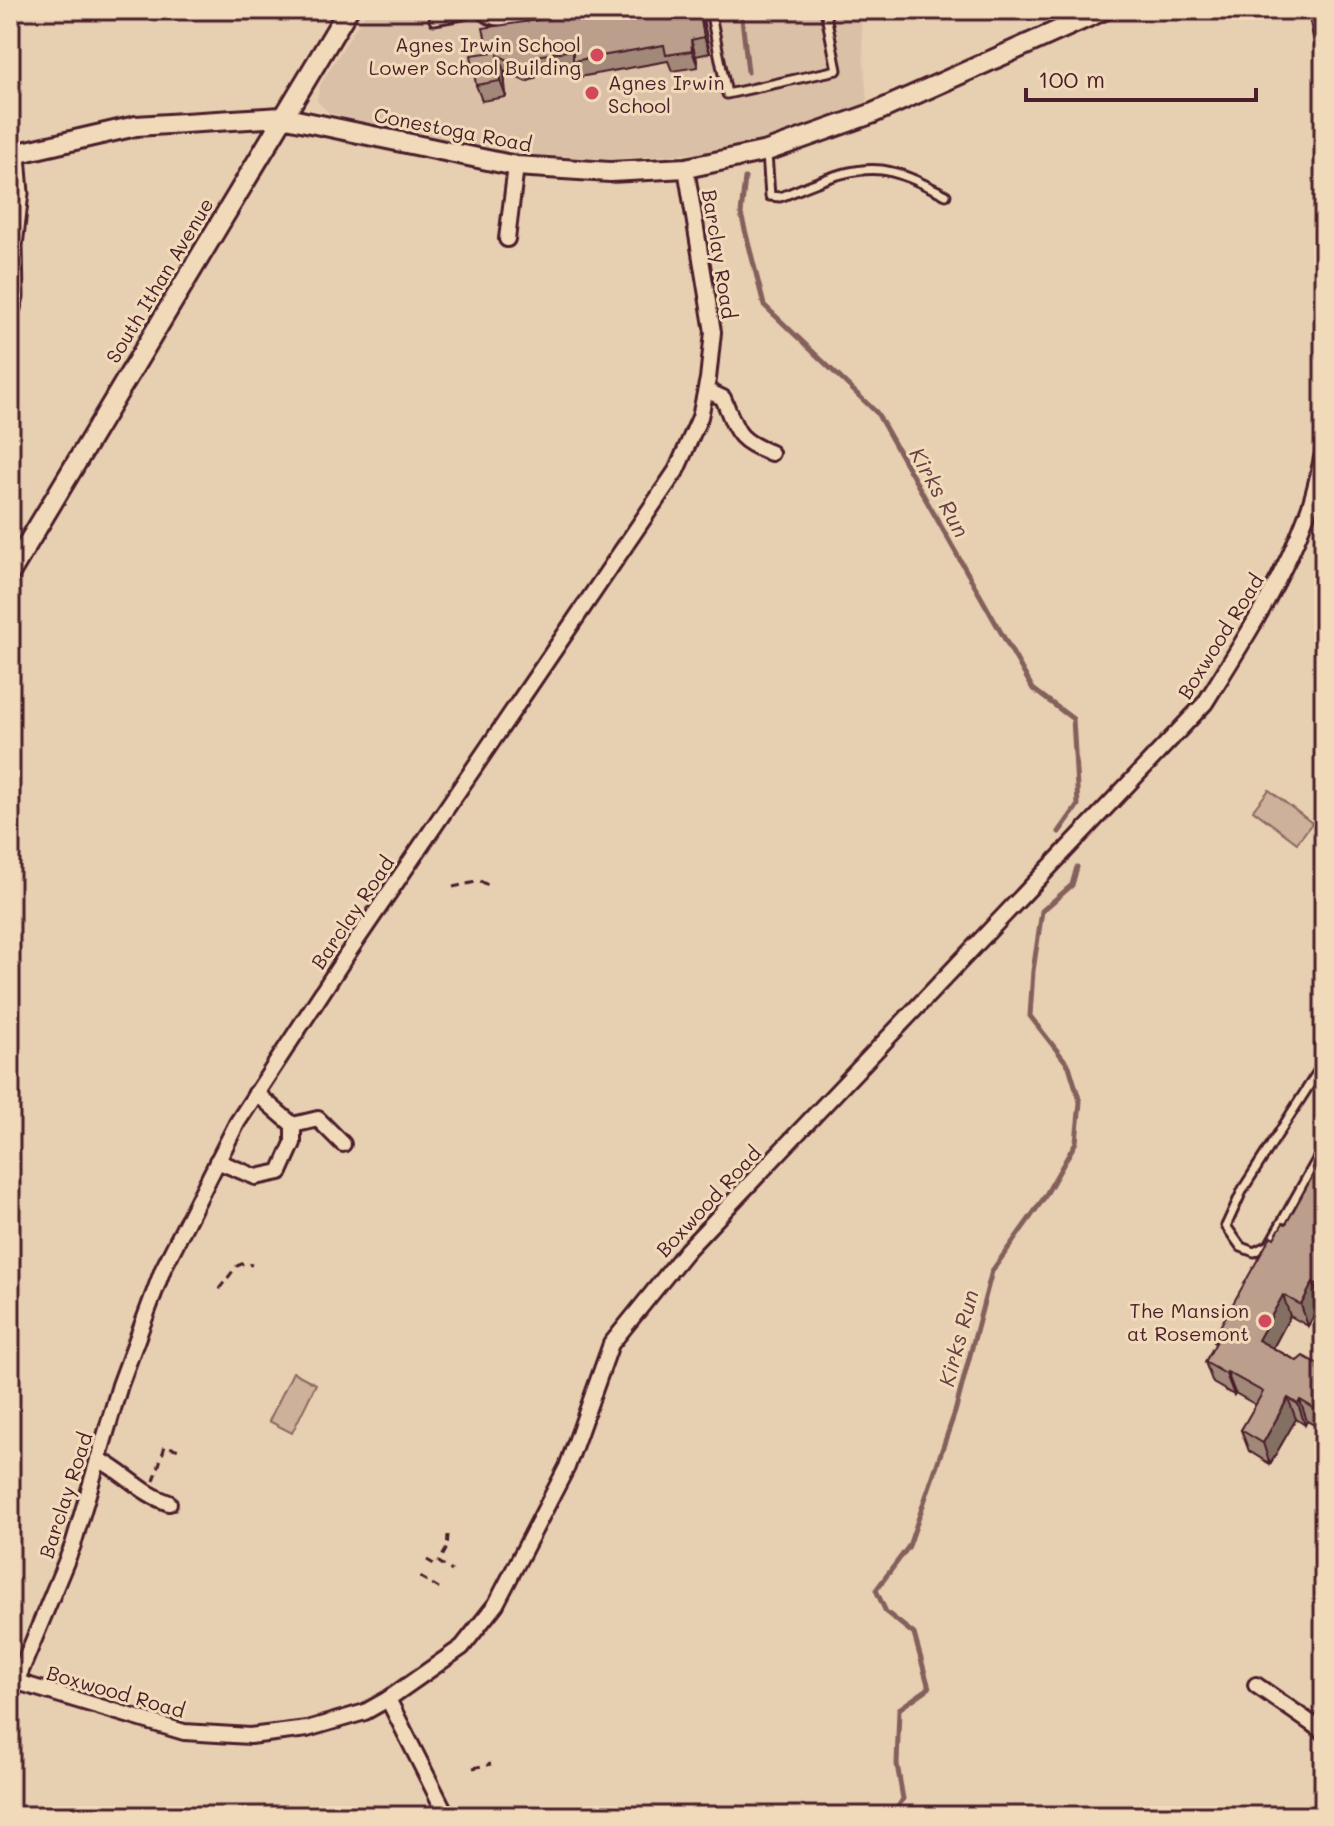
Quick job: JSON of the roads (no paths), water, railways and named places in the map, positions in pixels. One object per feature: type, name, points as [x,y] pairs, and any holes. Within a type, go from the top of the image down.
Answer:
[{"type":"main road","name":"South Ithan Avenue","points":[[10,573],[348,10]]},
{"type":"main road","name":"Conestoga Road","points":[[16,154],[136,126],[282,117],[516,166],[610,172],[686,168],[767,151],[871,114],[1104,10]]},
{"type":"street","points":[[1317,10],[1324,48]]},
{"type":"street","points":[[507,239],[516,166]]},
{"type":"street","name":"Barclay Road","points":[[10,1697],[73,1545],[120,1385],[163,1269],[217,1161],[256,1093],[676,471],[700,417],[713,332],[686,168]]},
{"type":"street","points":[[706,390],[723,398],[739,435],[747,444],[771,453]]},
{"type":"street","name":"Boxwood Road","points":[[17,1682],[184,1732],[250,1736],[307,1729],[365,1712],[462,1647],[496,1604],[567,1467],[611,1344],[687,1250],[1205,703],[1262,610],[1290,556],[1309,510],[1324,449]]},
{"type":"street","points":[[217,1161],[256,1177],[280,1172],[293,1143],[293,1125],[256,1093]]},
{"type":"street","points":[[293,1125],[318,1119],[343,1144]]},
{"type":"street","points":[[98,1459],[121,1471],[149,1495],[169,1503]]},
{"type":"street","points":[[1256,1685],[1324,1732]]},
{"type":"street","points":[[388,1699],[447,1816]]},
{"type":"lane","points":[[434,20],[476,10],[497,22],[517,20],[543,10]]},
{"type":"lane","points":[[710,10],[727,94],[837,70],[825,10]]},
{"type":"lane","points":[[767,151],[770,196],[780,197],[847,172],[882,170],[946,195]]},
{"type":"lane","points":[[10,331],[19,297],[18,246],[24,193],[16,154]]},
{"type":"lane","points":[[1324,1062],[1243,1189],[1226,1226],[1241,1247],[1254,1252],[1269,1245],[1324,1147]]},
{"type":"waterway","name":"Kirks Run","points":[[741,10],[748,72]]},
{"type":"waterway","name":"Kirks Run","points":[[745,178],[741,214],[764,305],[877,413],[1033,689],[1073,719],[1078,805],[1059,832]]},
{"type":"waterway","name":"Kirks Run","points":[[892,1816],[903,1799],[897,1764],[899,1709],[929,1688],[914,1634],[886,1612],[876,1590],[909,1546],[955,1412],[992,1271],[1044,1198],[1076,1142],[1080,1102],[1069,1066],[1030,1016],[1042,911],[1072,885],[1077,867]]},
{"type":"place","name":"Agnes Irwin School Lower School Building","points":[[597,55]]},
{"type":"place","name":"Agnes Irwin School","points":[[592,93]]},
{"type":"place","name":"The Mansion at Rosemont","points":[[1265,1321]]}]
